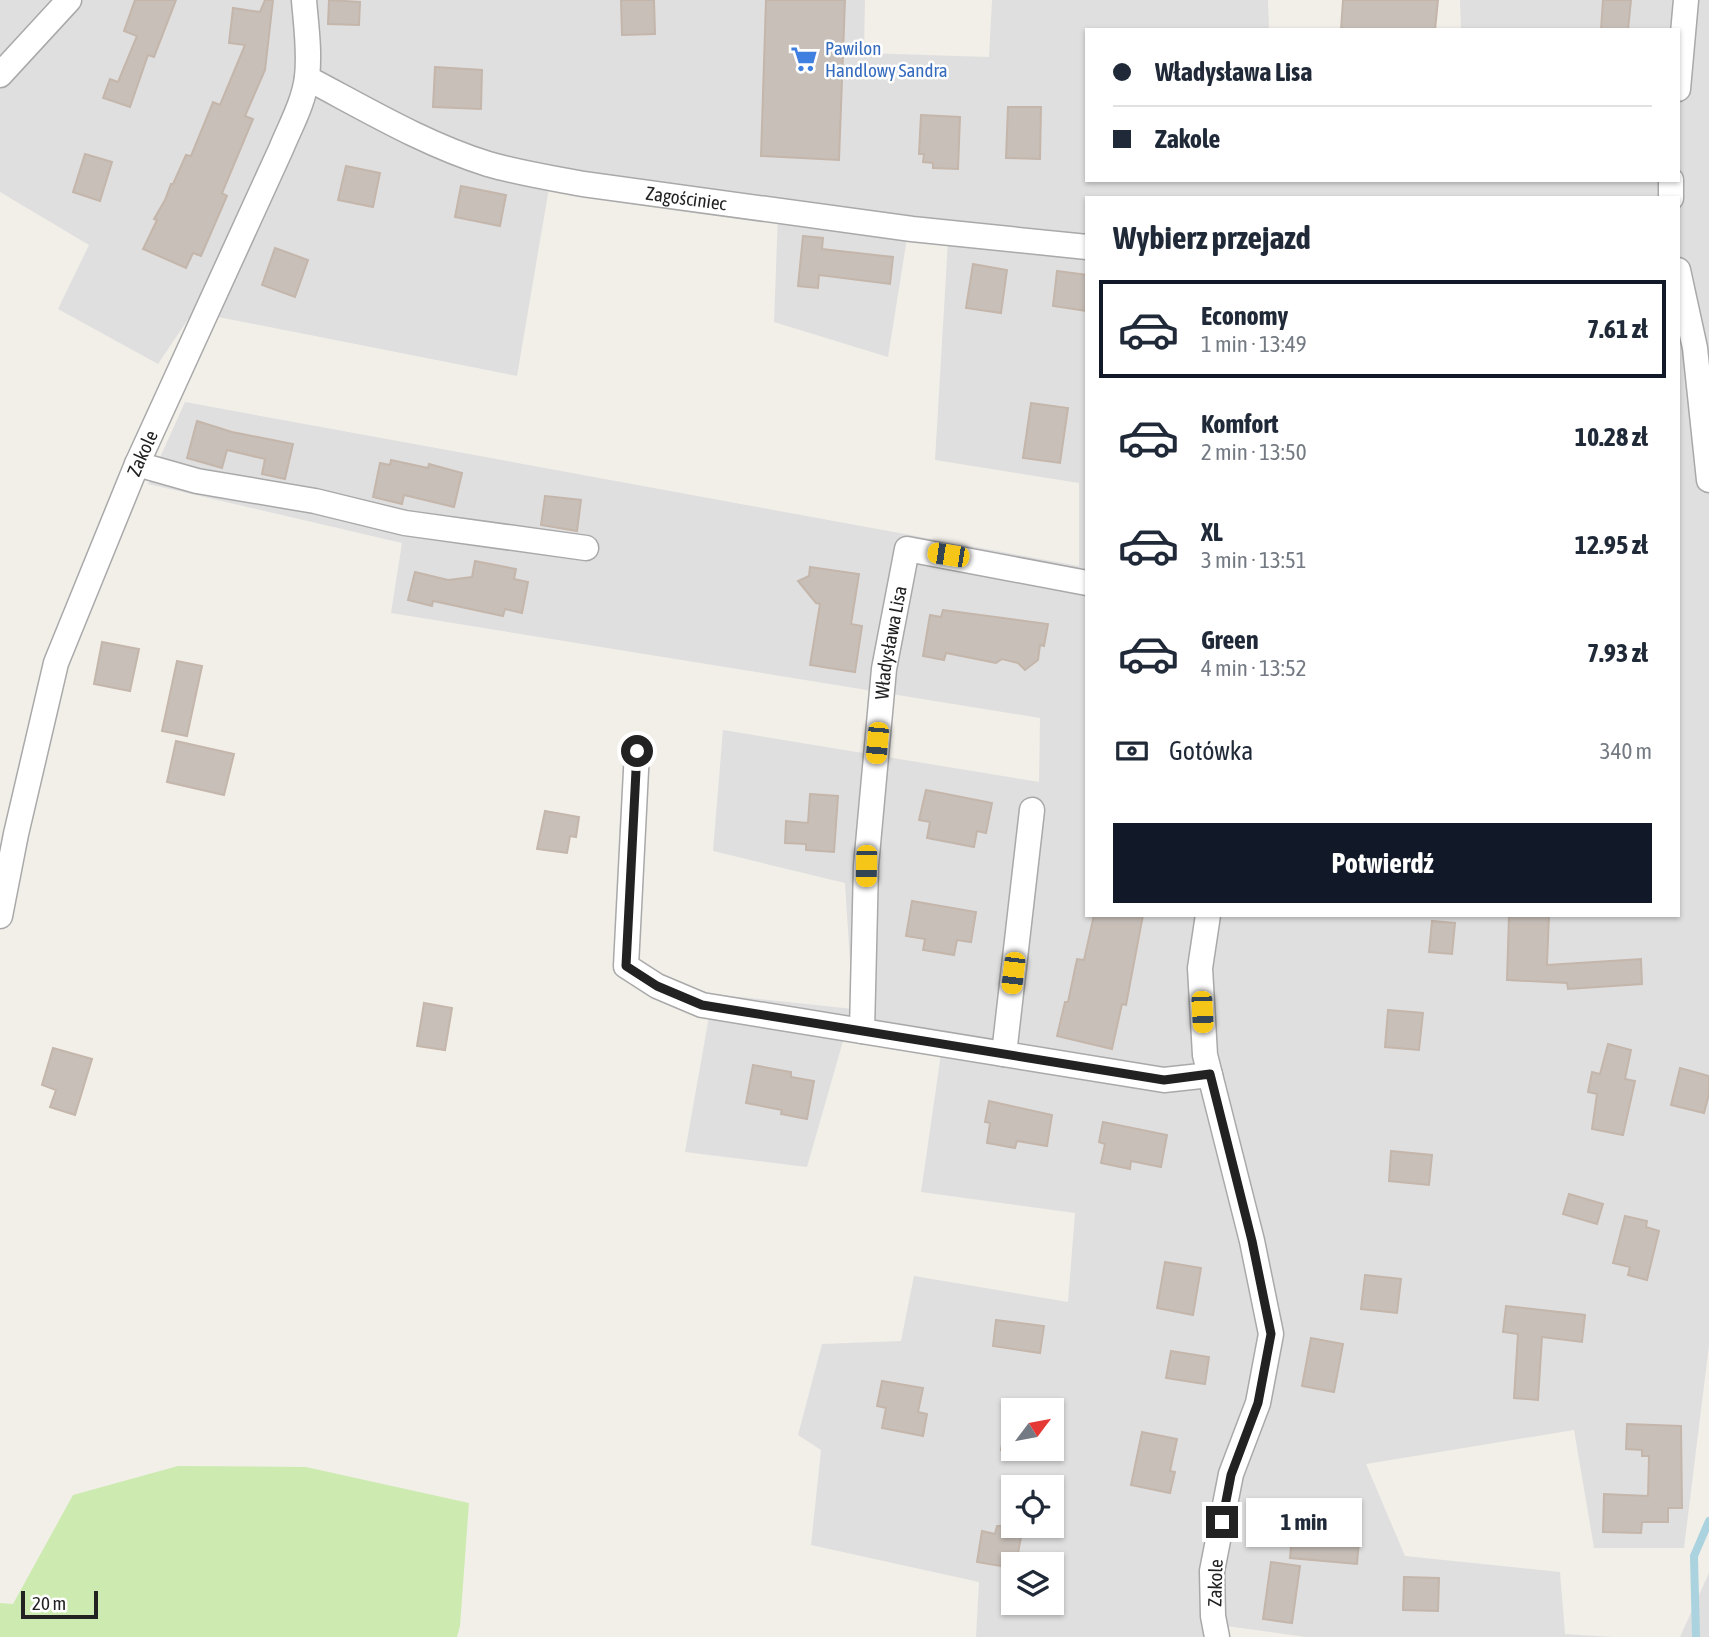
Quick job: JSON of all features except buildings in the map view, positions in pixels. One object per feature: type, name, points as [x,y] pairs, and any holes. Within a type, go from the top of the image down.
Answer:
[{"type":"street","points":[[0,75],[69,0]]},
{"type":"street","name":"Zakole","points":[[0,916],[56,663],[137,464],[300,102],[307,78],[304,0]]},
{"type":"street","points":[[1680,67],[1686,0]]},
{"type":"street","name":"Zagościniec","points":[[307,78],[438,145],[488,164],[533,174],[583,184],[912,229],[1085,247]]},
{"type":"street","points":[[1680,279],[1695,348],[1709,480]]},
{"type":"street","points":[[137,464],[197,481],[315,501],[405,523],[586,548]]},
{"type":"street","name":"Władysława Lisa","points":[[862,1031],[866,866],[883,682],[907,549],[1085,583]]},
{"type":"street","points":[[637,751],[626,966],[657,986],[702,1005],[1164,1080],[1210,1074]]},
{"type":"street","points":[[1004,1054],[1032,810]]},
{"type":"street","name":"Zakole","points":[[1208,917],[1200,968],[1205,1055],[1252,1241],[1271,1334],[1258,1403],[1231,1475],[1212,1571],[1213,1616],[1217,1637]]},
{"type":"shaded area","points":[[0,0],[865,0],[864,53],[989,57],[992,0],[1268,0],[1269,28],[1085,28],[1085,182],[1680,182],[1680,28],[1461,28],[1460,0],[1709,0],[1709,1345],[1684,1548],[1594,1548],[1574,1430],[1366,1464],[1405,1556],[1560,1572],[1565,1634],[1613,1637],[1306,1637],[1226,1626],[1227,1637],[976,1637],[979,1582],[811,1545],[821,1450],[798,1435],[822,1344],[901,1341],[914,1276],[1068,1302],[1075,1213],[921,1192],[941,1054],[843,1041],[807,1167],[685,1152],[713,994],[853,1009],[845,883],[713,851],[723,730],[1039,782],[1040,718],[391,613],[402,543],[148,484],[185,402],[1079,566],[1079,483],[935,460],[948,241],[907,238],[888,357],[774,322],[778,214],[549,188],[517,376],[193,312],[158,364],[58,309],[89,245],[0,192]]},
{"type":"shaded area","points":[[1709,1573],[1709,1637],[1680,1637]]},
{"type":"green space","points":[[178,1466],[306,1467],[469,1503],[457,1637],[0,1637],[0,1603],[13,1604],[73,1495]]},
{"type":"waterway","points":[[1696,1637],[1694,1556],[1709,1521]]},
{"type":"place","name":"Pawilon Handlowy Sandra","points":[[804,59]]},
{"type":"route","points":[[637,751],[626,966],[657,986],[702,1005],[1164,1080],[1210,1074],[1252,1241],[1271,1334],[1258,1403],[1231,1475],[1222,1522]]}]
